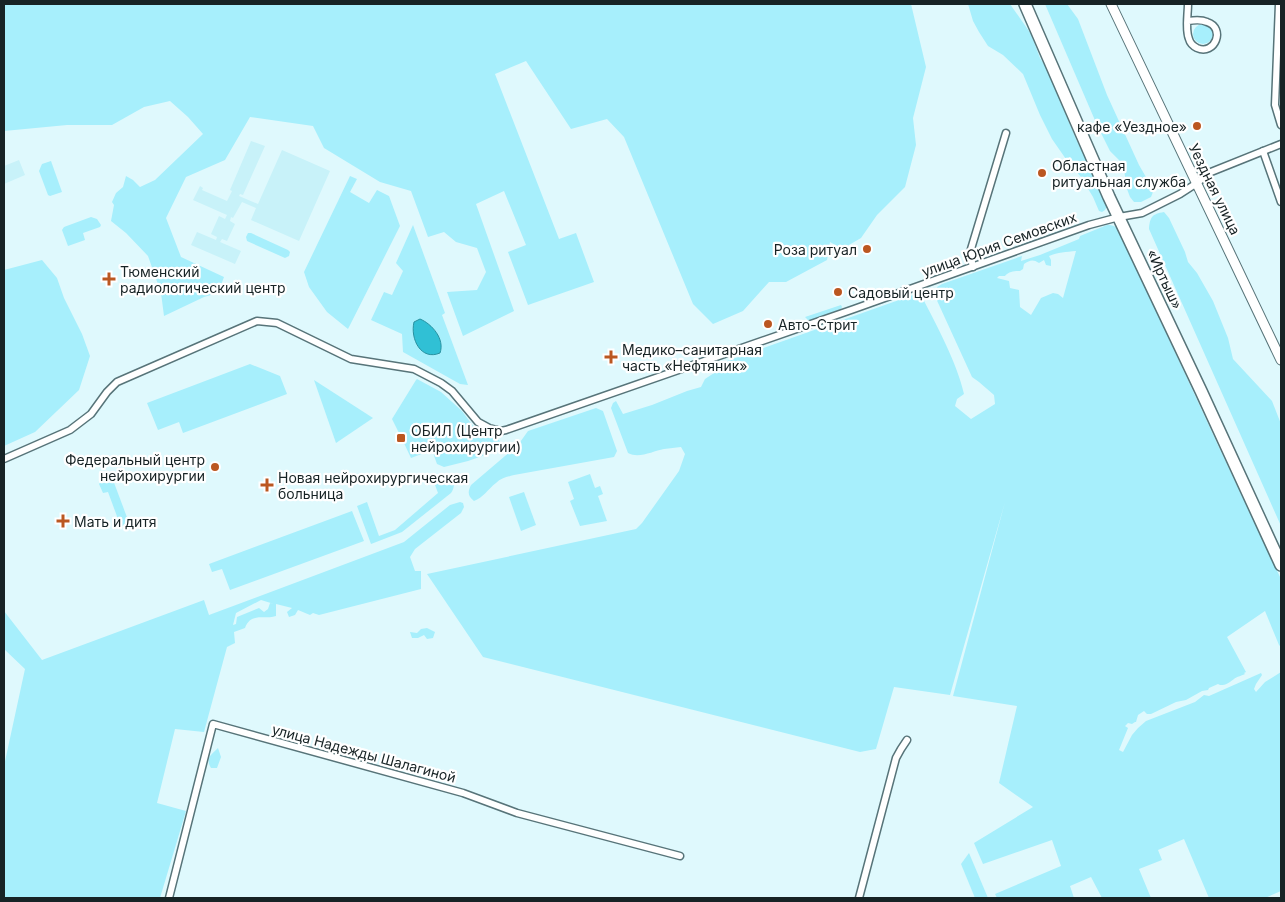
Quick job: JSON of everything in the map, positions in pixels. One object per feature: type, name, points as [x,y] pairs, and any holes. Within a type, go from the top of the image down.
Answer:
[{"type":"highway","name":"«Иртыш»","points":[[1025,4],[1076,121],[1281,548]]},
{"type":"highway","name":"«Иртыш»","points":[[1033,4],[1122,217],[1281,565]]},
{"type":"street","name":"Уездная улица","points":[[1111,4],[1281,360]]},
{"type":"street","points":[[1188,4],[1188,20],[1188,37],[1190,42],[1194,47],[1200,49],[1206,49],[1215,44],[1218,33],[1212,24],[1201,20],[1188,20]]},
{"type":"street","points":[[1279,4],[1275,105],[1281,125]]},
{"type":"street","points":[[974,267],[971,249],[1006,133]]},
{"type":"street","name":"улица Юрия Семовских","points":[[4,459],[70,430],[91,414],[117,382],[257,321],[276,323],[351,359],[414,369],[452,391],[478,422],[489,428],[501,431],[506,430],[1089,225],[1142,213],[1197,184],[1211,172],[1281,144]]},
{"type":"street","points":[[1263,151],[1281,202]]},
{"type":"street","name":"улица Надежды Шалагиной","points":[[169,898],[213,724],[463,793],[517,813],[680,856]]},
{"type":"street","points":[[859,898],[896,758],[908,740]]},
{"type":"shaded area","points":[[4,4],[911,4],[926,67],[913,118],[916,145],[905,187],[877,215],[861,238],[842,249],[830,242],[827,260],[786,282],[769,282],[743,311],[713,324],[693,304],[624,137],[607,119],[571,129],[526,61],[495,74],[559,239],[576,233],[594,282],[528,305],[508,252],[526,245],[504,191],[476,204],[514,311],[463,336],[447,292],[477,290],[486,272],[477,248],[456,242],[444,232],[428,237],[411,191],[380,182],[324,148],[313,126],[250,117],[225,160],[186,177],[166,218],[181,257],[224,277],[218,293],[204,297],[164,316],[161,293],[148,256],[126,233],[111,221],[114,205],[112,202],[116,193],[123,187],[126,176],[140,187],[155,180],[203,134],[170,101],[144,107],[112,125],[67,125],[4,131]]},
{"type":"shaded area","points":[[968,4],[1010,4],[1031,34],[1076,139],[1106,201],[1107,206],[1102,212],[1099,211],[1081,177],[1052,139],[1023,74],[1003,55],[988,46],[973,21]]},
{"type":"shaded area","points":[[1045,4],[1067,4],[1078,19],[1107,95],[1139,165],[1150,184],[1153,192],[1151,197],[1141,202],[1134,202],[1130,197],[1121,162],[1110,151],[1097,125]]},
{"type":"shaded area","points":[[1203,24],[1210,27],[1213,34],[1210,41],[1203,44],[1196,41],[1193,34],[1196,27]]},
{"type":"shaded area","points":[[251,141],[265,146],[243,195],[240,194],[239,196],[258,204],[282,150],[330,171],[299,241],[251,220],[256,208],[242,202],[233,218],[231,217],[230,221],[235,224],[227,241],[222,239],[220,242],[241,251],[235,264],[191,245],[197,232],[216,240],[217,237],[211,234],[219,216],[225,219],[227,215],[193,200],[200,186],[203,188],[202,190],[227,201]]},
{"type":"shaded area","points":[[19,160],[25,175],[4,184],[4,166]]},
{"type":"shaded area","points":[[51,161],[62,192],[50,196],[39,171],[42,164]]},
{"type":"shaded area","points":[[350,176],[357,179],[350,192],[369,203],[377,190],[389,196],[400,226],[348,329],[327,312],[309,287],[304,272]]},
{"type":"shaded area","points":[[1164,212],[1169,218],[1188,262],[1197,273],[1213,301],[1228,338],[1233,359],[1272,401],[1281,424],[1281,526],[1149,229],[1152,217]]},
{"type":"shaded area","points":[[91,217],[97,219],[101,225],[100,227],[83,233],[85,240],[68,246],[62,230],[64,227]]},
{"type":"shaded area","points":[[413,225],[445,313],[442,315],[468,385],[460,384],[403,352],[402,334],[371,320],[384,292],[392,295],[403,271],[396,263]]},
{"type":"shaded area","points":[[1107,225],[1114,226],[1120,232],[1281,579],[1281,647],[1265,611],[1227,637],[1246,672],[1245,674],[1226,684],[1218,684],[1186,700],[1176,702],[1151,714],[1147,714],[1144,711],[1138,715],[1136,722],[1128,723],[1125,726],[1128,728],[1119,750],[1123,752],[1132,735],[1146,721],[1195,702],[1204,695],[1209,696],[1261,673],[1262,675],[1254,689],[1256,692],[1265,682],[1281,672],[1281,891],[1265,898],[1209,898],[1184,839],[1158,850],[1162,860],[1139,869],[1151,898],[1102,898],[1091,877],[1070,886],[1074,898],[997,898],[995,894],[1061,866],[1052,840],[983,864],[974,843],[1033,807],[999,783],[1017,706],[953,696],[1005,502],[950,695],[894,687],[876,749],[860,752],[483,657],[427,574],[636,529],[679,471],[685,454],[681,447],[641,455],[628,453],[611,408],[613,403],[616,401],[623,414],[652,405],[701,387],[705,379],[714,373],[713,366],[916,294],[922,297],[957,370],[964,394],[957,399],[955,406],[971,419],[995,404],[994,395],[972,377],[934,294],[937,287],[1022,256],[1021,261],[1040,255],[1079,239],[1080,236]],"holes":[[[1076,251],[1063,298],[1053,293],[1041,298],[1031,315],[1020,307],[1019,290],[1010,288],[1009,281],[997,278],[1008,273],[1020,271],[1023,269],[1024,264],[1030,261],[1039,263],[1044,260],[1046,265],[1051,266],[1049,256]]]},
{"type":"shaded area","points":[[248,233],[288,250],[290,252],[289,256],[285,258],[247,241]]},
{"type":"shaded area","points":[[42,260],[57,278],[90,356],[79,390],[35,432],[4,446],[4,270]]},
{"type":"shaded area","points":[[841,305],[841,309],[809,321],[805,317]]},
{"type":"shaded area","points":[[420,319],[429,324],[439,337],[441,342],[440,353],[427,354],[418,347],[413,329],[414,322]]},
{"type":"shaded area","points":[[250,364],[280,376],[287,394],[183,433],[179,422],[158,430],[147,403]]},
{"type":"shaded area","points":[[417,379],[441,392],[462,411],[473,426],[486,435],[499,440],[501,444],[496,451],[444,467],[437,464],[432,450],[411,458],[403,441],[402,434],[400,435],[392,419]]},
{"type":"shaded area","points":[[314,380],[373,418],[336,443]]},
{"type":"shaded area","points":[[596,408],[603,411],[617,451],[614,457],[509,476],[498,481],[477,500],[474,501],[470,497],[471,485],[518,445],[528,431]]},
{"type":"shaded area","points":[[590,474],[595,488],[600,486],[603,494],[598,496],[607,521],[580,526],[570,501],[574,499],[568,482]]},
{"type":"shaded area","points":[[438,475],[452,478],[454,486],[451,493],[402,532],[371,544],[357,506],[367,502],[379,536],[395,530],[438,493],[432,477]]},
{"type":"shaded area","points":[[108,478],[113,480],[128,520],[126,525],[118,527],[114,525],[113,522],[118,519],[108,492],[103,493],[99,484],[102,480]]},
{"type":"shaded area","points":[[524,492],[536,525],[521,531],[509,497]]},
{"type":"shaded area","points":[[460,502],[463,503],[464,507],[461,513],[415,549],[410,557],[415,571],[421,571],[421,589],[319,615],[313,613],[310,615],[298,610],[295,615],[289,617],[287,612],[292,608],[276,604],[276,616],[254,618],[245,628],[234,632],[235,643],[227,647],[204,732],[175,729],[157,803],[186,811],[160,898],[4,898],[4,766],[25,669],[4,649],[4,611],[42,660],[204,600],[209,615],[404,542],[450,505]],"holes":[[[261,600],[274,604],[270,603],[268,609],[264,612],[259,608],[237,617],[236,624],[233,625],[236,613]]]},
{"type":"shaded area","points":[[352,511],[364,541],[230,590],[222,569],[212,572],[209,564]]},
{"type":"shaded area","points":[[427,628],[435,632],[433,638],[427,639],[424,635],[412,638],[410,632],[417,633],[421,629]]},
{"type":"shaded area","points":[[218,748],[221,757],[217,768],[211,768],[209,759]]},
{"type":"shaded area","points":[[969,853],[988,898],[975,898],[961,864]]},
{"type":"place","name":"кафе «Уездное»","points":[[1197,126]]},
{"type":"place","name":"Областная ритуальная служба","points":[[1042,173]]},
{"type":"place","name":"Роза ритуал","points":[[867,249]]},
{"type":"place","name":"Тюменский радиологический центр","points":[[109,279]]},
{"type":"place","name":"Садовый центр","points":[[838,292]]},
{"type":"place","name":"Авто-Стрит","points":[[768,324]]},
{"type":"place","name":"Медико–санитарная часть «Нефтяник»","points":[[611,357]]},
{"type":"place","name":"ОБИЛ (Центр нейрохирургии)","points":[[401,438]]},
{"type":"place","name":"Федеральный центр нейрохирургии","points":[[215,467]]},
{"type":"place","name":"Новая нейрохирургическая больница","points":[[267,485]]},
{"type":"place","name":"Мать и дитя","points":[[63,521]]}]
